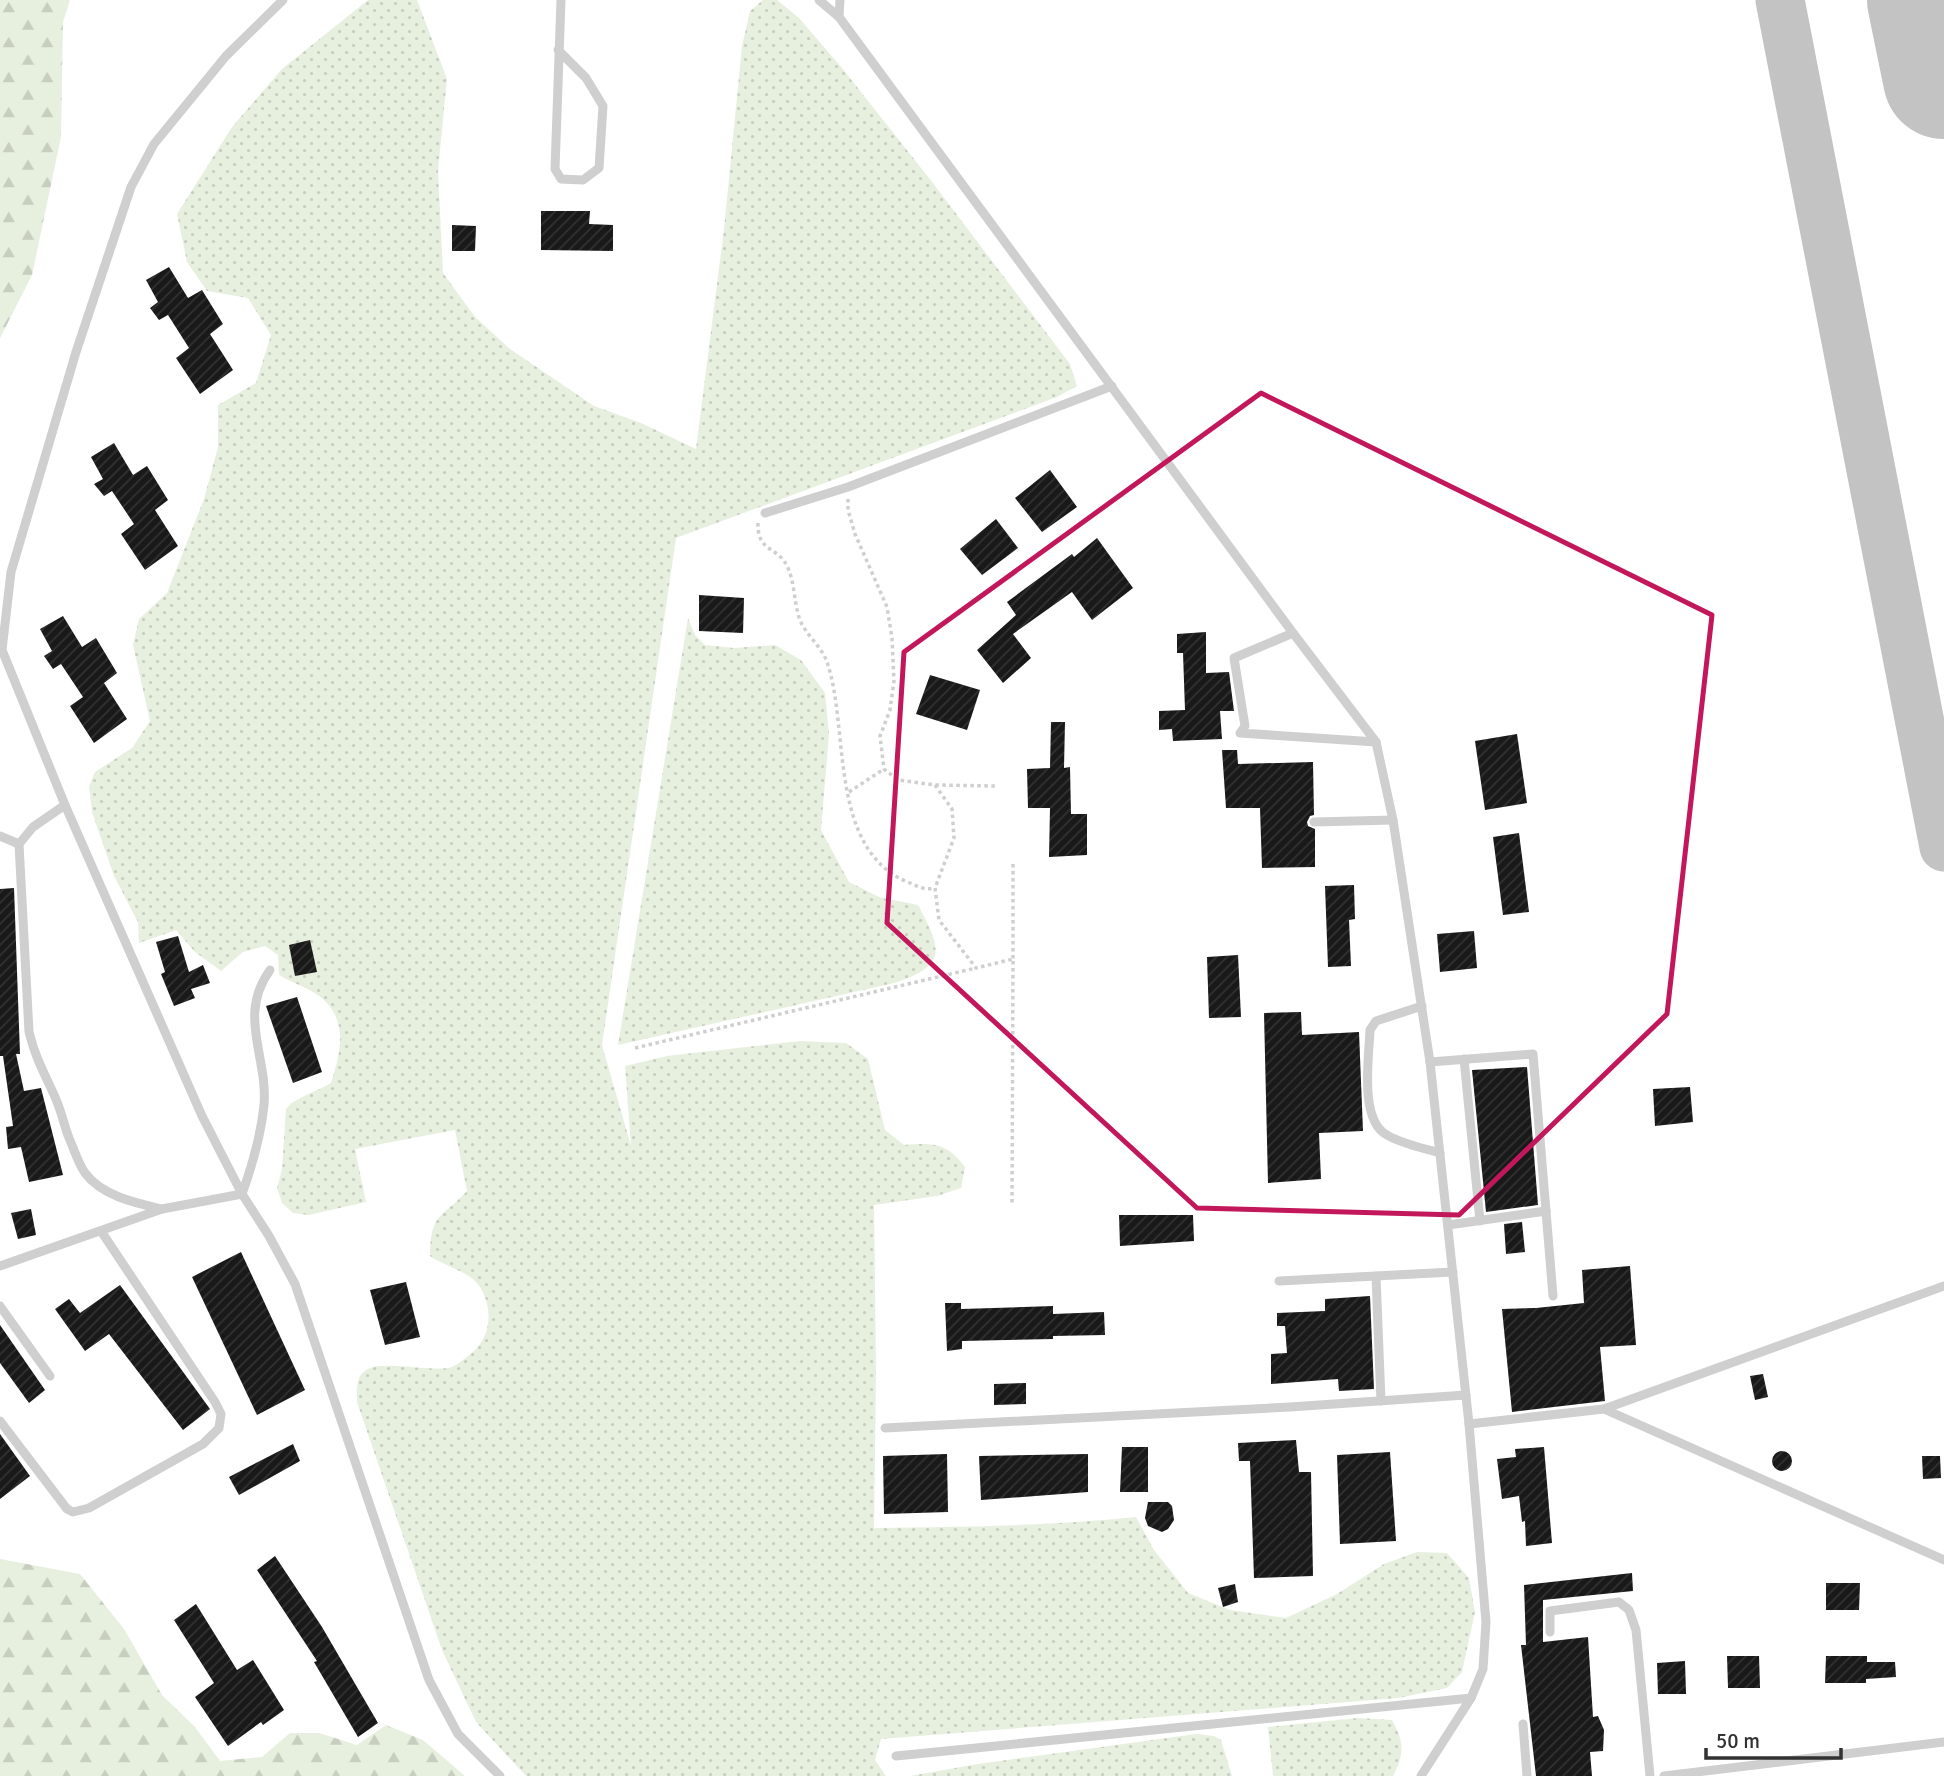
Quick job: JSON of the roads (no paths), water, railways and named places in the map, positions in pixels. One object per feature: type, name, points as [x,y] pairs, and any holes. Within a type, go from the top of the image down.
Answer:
[{"type":"lane","points":[[283,0],[218,65],[154,144],[131,187],[76,352],[11,572],[2,650],[65,805],[202,1116],[242,1194],[270,1236],[295,1283],[429,1680],[458,1734],[500,1776]]},
{"type":"lane","points":[[558,50],[586,78],[603,106],[599,168],[583,180],[561,179],[555,169],[558,50],[561,0]]},
{"type":"lane","points":[[819,0],[839,17],[1376,742],[1393,820],[1430,1062],[1469,1424],[1486,1622],[1483,1669],[1471,1698],[1421,1776]]},
{"type":"lane","points":[[839,17],[840,0]]},
{"type":"lane","points":[[765,513],[848,487],[1112,386]]},
{"type":"lane","points":[[1293,633],[1234,658],[1245,726],[1240,733],[1376,742]]},
{"type":"lane","points":[[65,805],[33,827],[19,844],[29,1032],[41,1072],[55,1098],[85,1172],[100,1187],[139,1204],[162,1209]]},
{"type":"lane","points":[[1314,822],[1393,820]]},
{"type":"lane","points":[[0,836],[19,844]]},
{"type":"lane","points":[[242,1194],[252,1167],[264,1105],[263,1080],[253,1018],[261,982],[270,970]]},
{"type":"lane","points":[[1422,1006],[1376,1021],[1370,1030],[1369,1110],[1376,1127],[1387,1135],[1440,1153]]},
{"type":"lane","points":[[1430,1062],[1533,1054],[1553,1296]]},
{"type":"lane","points":[[1464,1059],[1480,1221]]},
{"type":"lane","points":[[0,1266],[162,1209],[242,1194]]},
{"type":"lane","points":[[1448,1225],[1546,1211]]},
{"type":"lane","points":[[0,1421],[67,1509],[74,1512],[89,1508],[203,1444],[219,1428],[221,1414],[215,1402],[101,1231]]},
{"type":"lane","points":[[1279,1282],[1453,1272]]},
{"type":"lane","points":[[1376,1276],[1381,1401]]},
{"type":"lane","points":[[1469,1424],[1604,1409],[1944,1286]]},
{"type":"lane","points":[[0,1306],[50,1376]]},
{"type":"lane","points":[[885,1428],[1466,1395]]},
{"type":"lane","points":[[1604,1409],[1944,1560]]},
{"type":"lane","points":[[1550,1632],[1550,1611],[1619,1602],[1629,1610],[1636,1630],[1650,1776]]},
{"type":"lane","points":[[896,1756],[1471,1698]]},
{"type":"lane","points":[[1523,1724],[1527,1776]]},
{"type":"lane","points":[[1664,1776],[1944,1742]]}]
